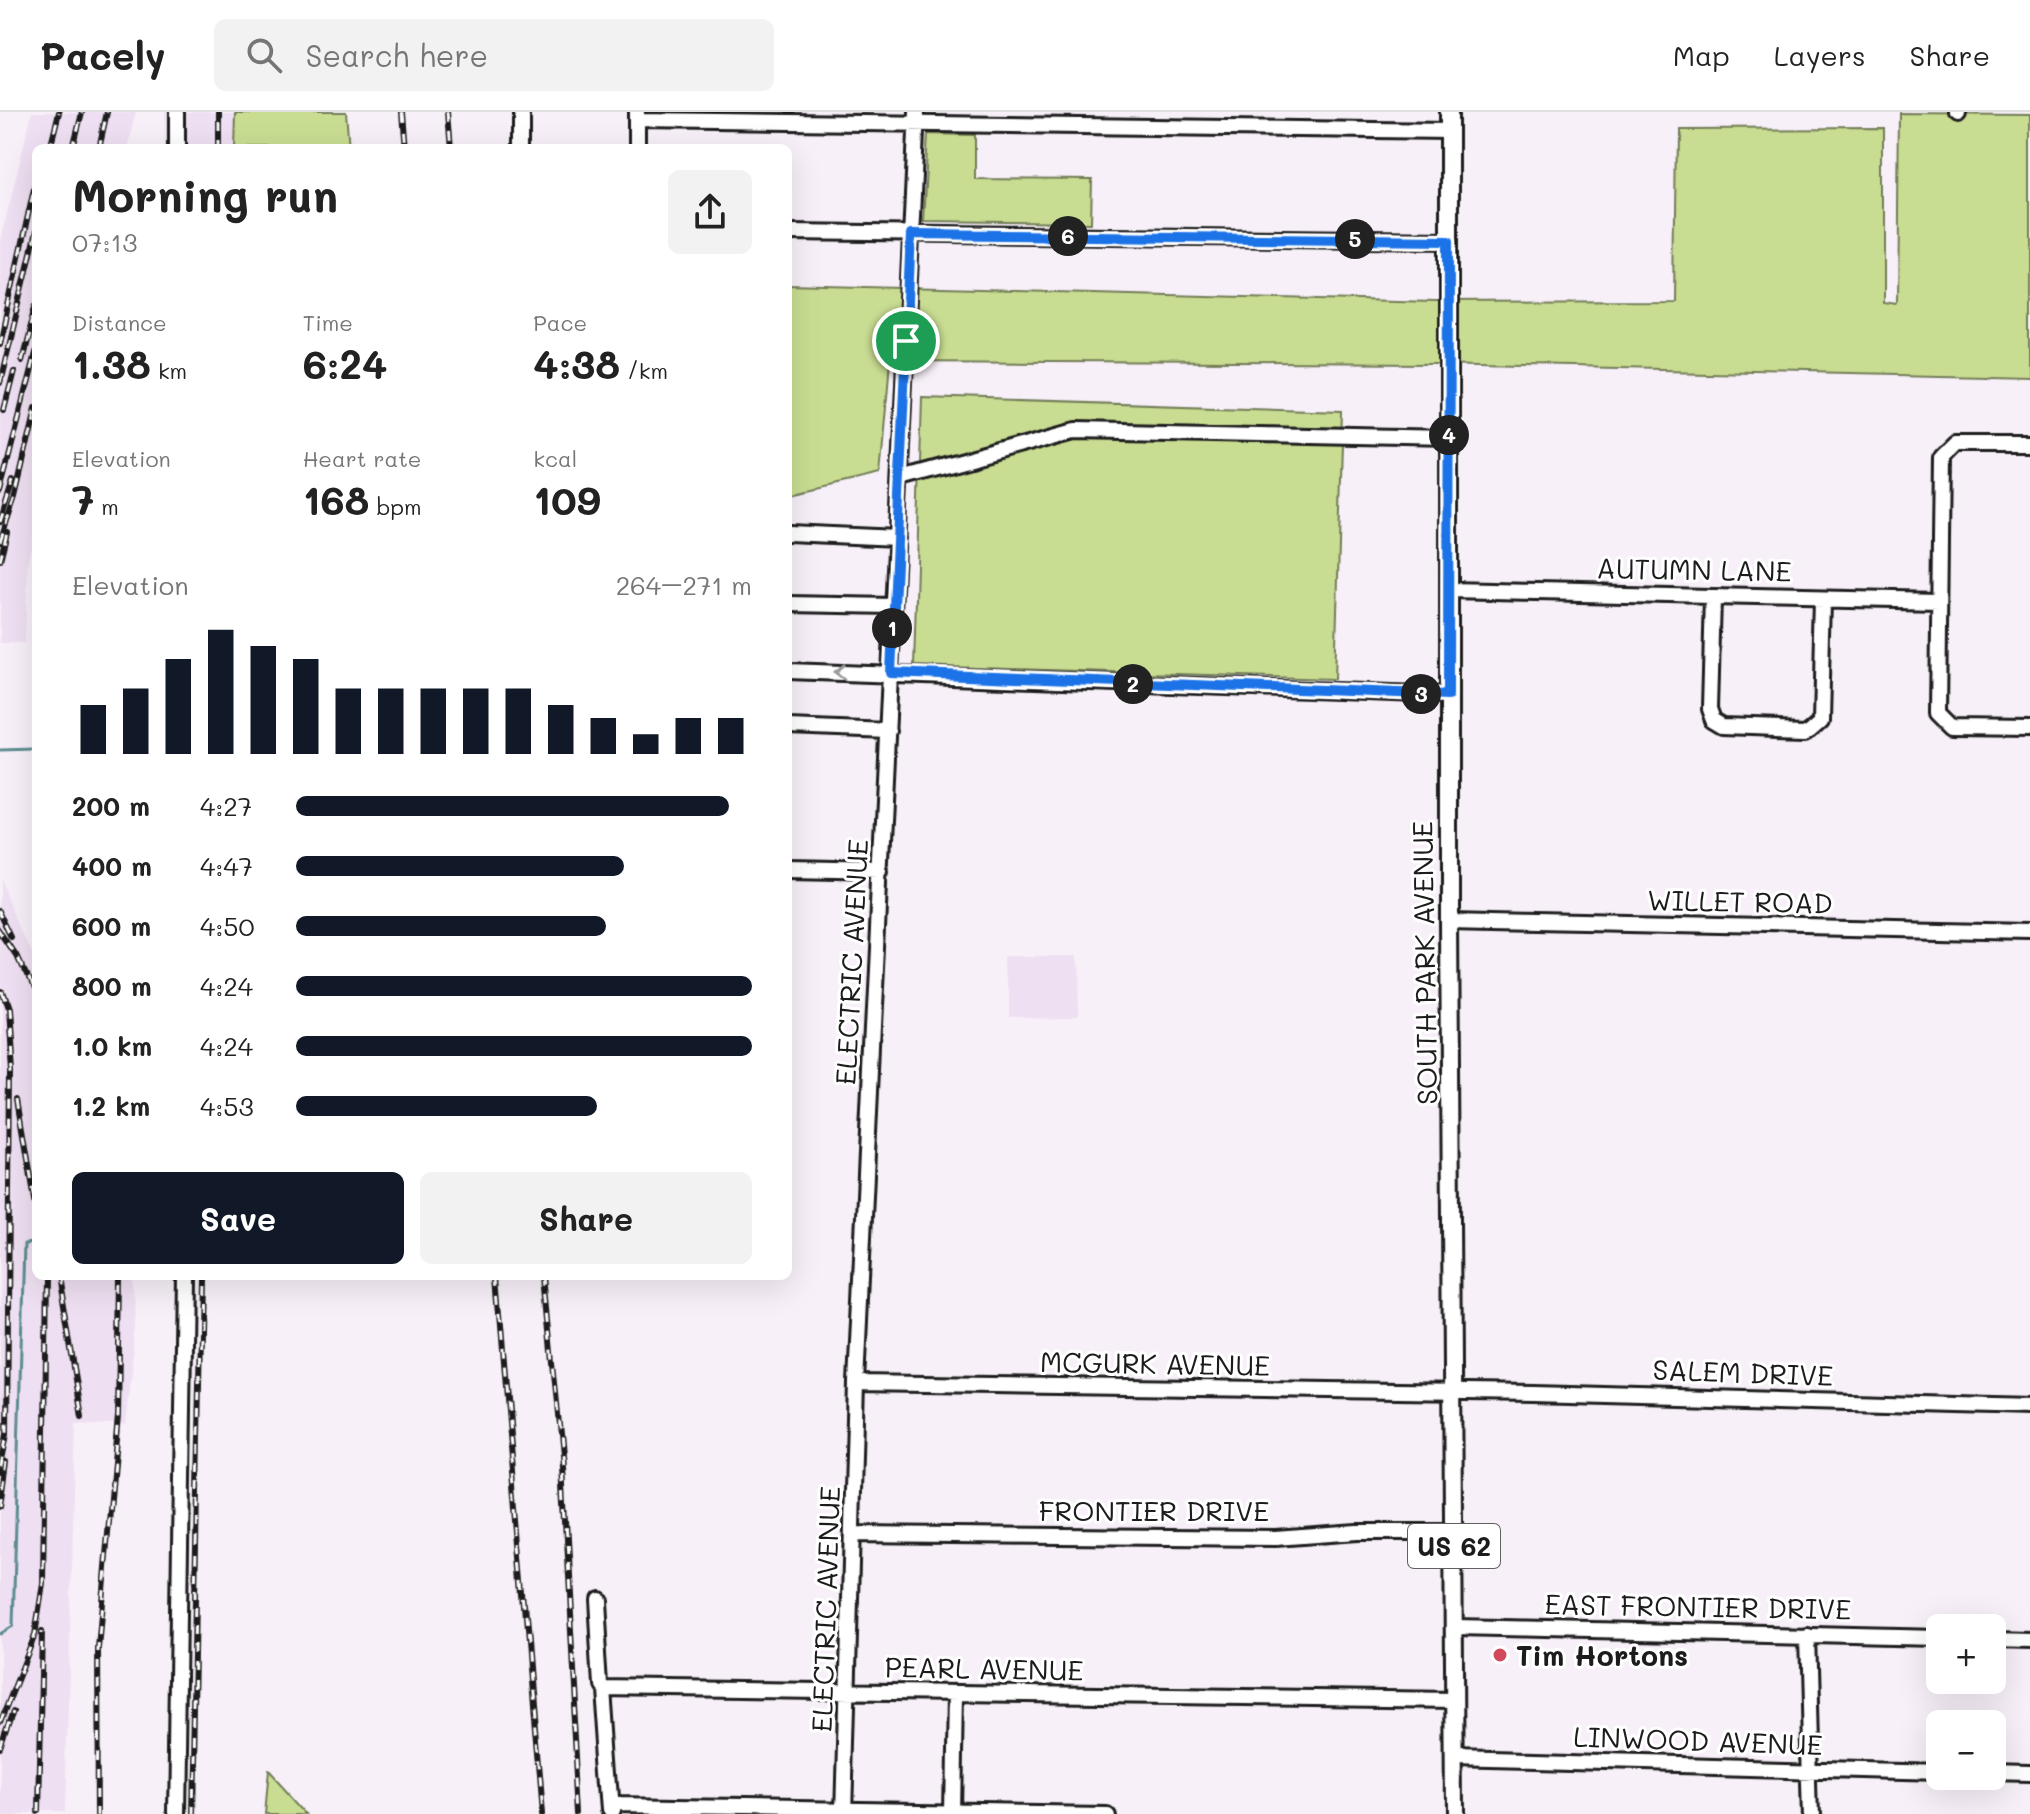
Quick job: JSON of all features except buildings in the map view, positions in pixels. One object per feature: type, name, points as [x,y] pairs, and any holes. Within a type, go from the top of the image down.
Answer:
[{"type":"main road","name":"SOUTH PARK AVENUE","points":[[1449,112],[1448,695],[1455,1814]]},
{"type":"street","points":[[177,112],[177,144]]},
{"type":"street","points":[[521,112],[521,144]]},
{"type":"street","points":[[637,144],[637,116],[916,118],[1449,131]]},
{"type":"street","name":"ELECTRIC AVENUE","points":[[844,1811],[856,1383],[916,118]]},
{"type":"street","points":[[792,232],[1449,240]]},
{"type":"street","points":[[901,478],[1076,430],[1449,438]]},
{"type":"street","points":[[2030,443],[1958,443],[1944,451],[1939,601],[1941,719],[1952,727],[2030,728]]},
{"type":"street","points":[[792,533],[897,538]]},
{"type":"street","name":"AUTUMN LANE","points":[[1448,590],[1939,601]]},
{"type":"street","points":[[1713,596],[1710,709],[1714,720],[1724,726],[1806,729],[1820,717],[1823,599]]},
{"type":"street","points":[[792,604],[893,606]]},
{"type":"street","points":[[792,671],[1448,695]]},
{"type":"street","points":[[792,727],[888,731]]},
{"type":"street","points":[[792,870],[882,872]]},
{"type":"street","name":"WILLET ROAD","points":[[1449,920],[2030,933]]},
{"type":"street","points":[[176,1814],[184,1280]]},
{"type":"street","name":"MCGURK AVENUE","points":[[856,1383],[1454,1393]]},
{"type":"street","name":"SALEM DRIVE","points":[[1454,1393],[2030,1407]]},
{"type":"street","name":"FRONTIER DRIVE","points":[[854,1534],[1275,1538],[1357,1532],[1454,1532]]},
{"type":"street","points":[[595,1598],[612,1810],[1105,1814]]},
{"type":"street","name":"EAST FRONTIER DRIVE","points":[[1455,1627],[1926,1638]]},
{"type":"street","points":[[1807,1634],[1812,1814]]},
{"type":"street","points":[[2006,1639],[2030,1640]]},
{"type":"street","name":"PEARL AVENUE","points":[[603,1688],[1455,1700]]},
{"type":"street","points":[[953,1812],[955,1693]]},
{"type":"street","name":"LINWOOD AVENUE","points":[[1455,1759],[1926,1772]]},
{"type":"street","points":[[2006,1773],[2030,1774]]},
{"type":"shaded area","points":[[32,112],[136,112],[128,144],[32,144],[32,542],[28,559],[25,643],[0,643],[0,241]]},
{"type":"shaded area","points":[[164,112],[235,112],[234,144],[166,144]]},
{"type":"shaded area","points":[[0,880],[32,948],[32,1280],[135,1280],[136,1328],[125,1426],[76,1423],[65,1814],[0,1814]]},
{"type":"shaded area","points":[[1008,957],[1076,957],[1077,1017],[1008,1018]]},
{"type":"green space","points":[[235,112],[346,112],[349,144],[234,144]]},
{"type":"green space","points":[[1899,114],[2030,115],[2030,377],[1435,364],[890,361],[880,474],[792,495],[792,285],[1435,302],[1674,301],[1676,129],[1883,128],[1883,303],[1897,305]]},
{"type":"green space","points":[[928,134],[975,135],[975,179],[1092,180],[1091,223],[923,221]]},
{"type":"green space","points":[[922,397],[1343,410],[1335,679],[914,666]]},
{"type":"green space","points":[[268,1772],[306,1814],[264,1814]]},
{"type":"waterway","points":[[0,750],[32,749]]},
{"type":"waterway","points":[[0,1634],[13,1626],[24,1244],[32,1243]]},
{"type":"railway","points":[[51,144],[59,112]]},
{"type":"railway","points":[[74,144],[82,112]]},
{"type":"railway","points":[[100,144],[107,112]]},
{"type":"railway","points":[[218,112],[218,144]]},
{"type":"railway","points":[[401,112],[404,144]]},
{"type":"railway","points":[[448,112],[451,144]]},
{"type":"railway","points":[[0,343],[32,197]]},
{"type":"railway","points":[[0,383],[32,249]]},
{"type":"railway","points":[[22,360],[32,321]]},
{"type":"railway","points":[[0,492],[32,365]]},
{"type":"railway","points":[[4,410],[14,371]]},
{"type":"railway","points":[[0,541],[15,497],[32,425]]},
{"type":"railway","points":[[0,522],[13,481]]},
{"type":"railway","points":[[0,560],[7,532]]},
{"type":"railway","points":[[0,911],[14,940]]},
{"type":"railway","points":[[0,931],[18,958],[32,989]]},
{"type":"railway","points":[[0,992],[6,1009],[10,1069],[7,1434],[0,1472]]},
{"type":"railway","points":[[18,1099],[32,1182]]},
{"type":"railway","points":[[0,1723],[35,1635],[43,1583],[47,1280]]},
{"type":"railway","points":[[60,1280],[82,1416]]},
{"type":"railway","points":[[99,1814],[98,1648],[118,1417],[120,1280]]},
{"type":"railway","points":[[191,1814],[201,1280]]},
{"type":"railway","points":[[497,1280],[541,1814]]},
{"type":"railway","points":[[544,1280],[562,1466],[581,1814]]},
{"type":"railway","points":[[0,1506],[6,1462]]},
{"type":"railway","points":[[38,1814],[42,1631]]},
{"type":"railway","points":[[0,1749],[13,1712]]},
{"type":"place","name":"Tim Hortons","points":[[1500,1655]]},
{"type":"route","points":[[911,234],[1449,240],[1448,695],[891,673],[906,341],[911,234]]}]
